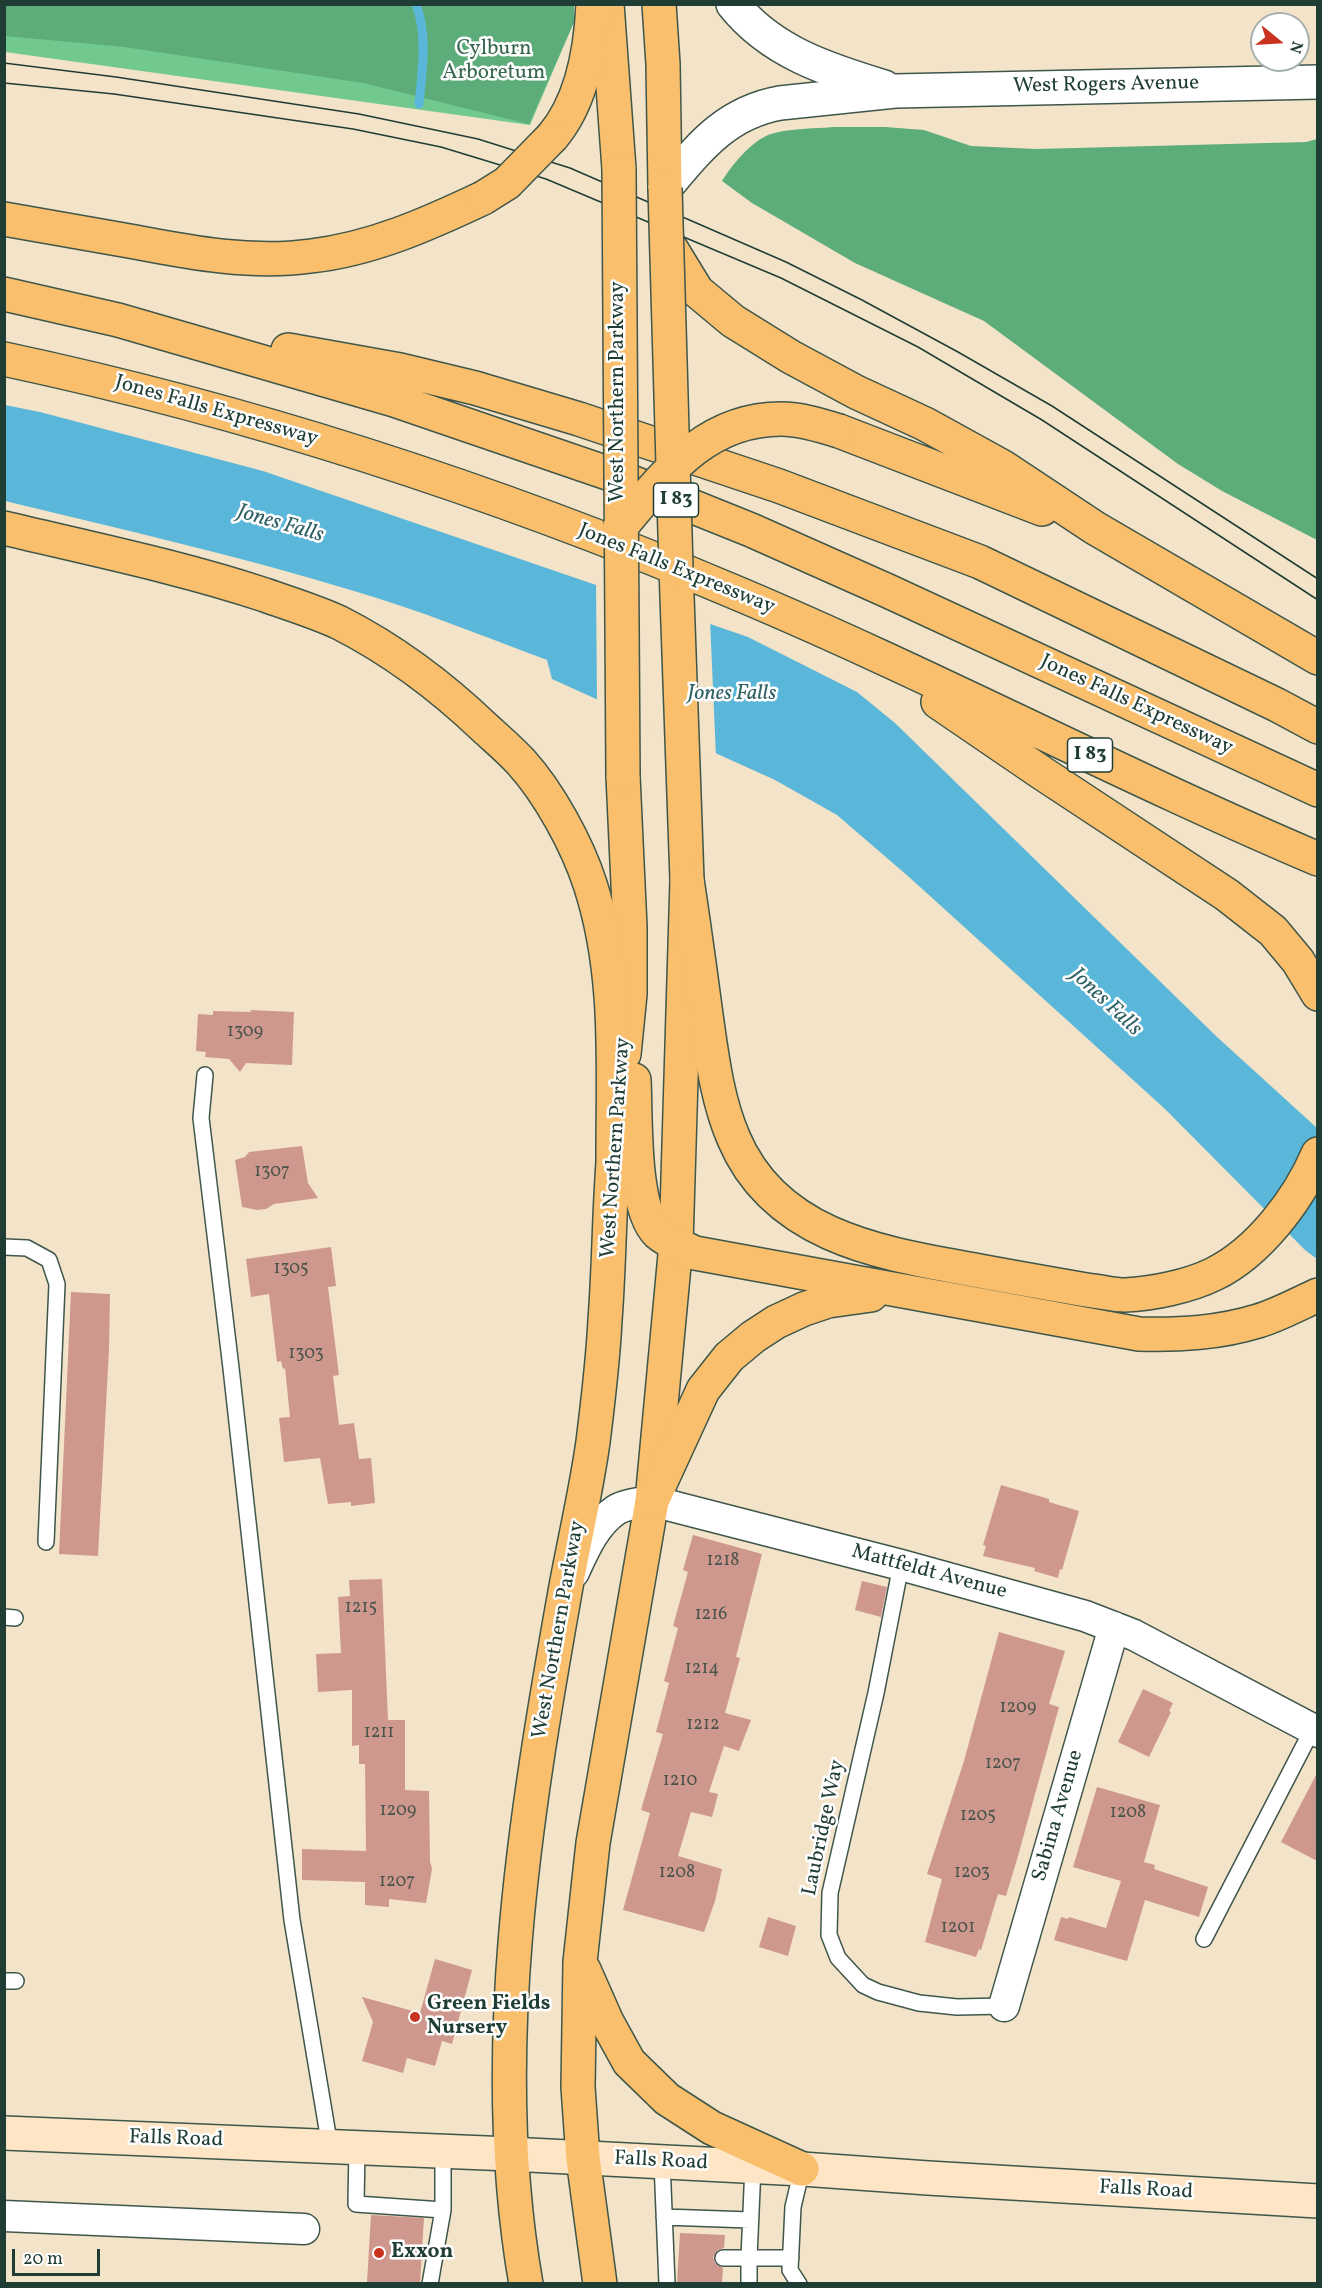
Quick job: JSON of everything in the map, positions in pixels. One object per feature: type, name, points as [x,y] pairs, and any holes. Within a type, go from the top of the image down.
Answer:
[{"type":"main road","points":[[600,2283],[583,2158],[578,2087],[580,1962],[593,1843],[652,1501],[676,1244],[687,880],[663,64],[659,4]]},
{"type":"main road","points":[[4,219],[228,257],[309,257],[382,240],[424,225],[483,198],[507,183],[556,132],[574,102],[598,9]]},
{"type":"main road","name":"West Northern Parkway","points":[[526,2283],[510,2154],[510,2032],[517,1922],[530,1812],[565,1592],[592,1443],[605,1322],[613,1156],[630,994],[630,927],[622,776],[619,170],[598,9]]},
{"type":"main road","points":[[667,242],[697,291],[733,321],[791,357],[856,392],[925,424],[1003,466],[1095,528],[1317,658]]},
{"type":"main road","name":"Jones Falls Expressway","points":[[4,294],[118,320],[394,400],[619,477],[751,530],[878,586],[1317,790]]},
{"type":"main road","points":[[118,320],[400,370],[475,388],[579,419],[779,486],[980,562],[1277,705],[1317,727]]},
{"type":"main road","name":"Jones Falls Expressway","points":[[4,359],[103,380],[381,459],[605,539],[734,591],[1317,860]]},
{"type":"main road","points":[[620,529],[673,465],[715,435],[751,423],[781,419],[809,422],[839,430],[1095,528]]},
{"type":"main road","points":[[4,528],[217,579],[338,622],[385,649],[431,681],[476,719],[522,763],[559,815],[586,873],[597,910],[606,955],[613,1015],[613,1156]]},
{"type":"main road","points":[[863,650],[1042,773],[1227,895],[1273,931],[1298,961],[1317,994]]},
{"type":"main road","points":[[687,880],[716,1078],[731,1133],[744,1160],[766,1189],[810,1224],[833,1235],[900,1257],[1093,1291],[1125,1295],[1159,1291],[1215,1274],[1267,1233],[1307,1179],[1317,1154]]},
{"type":"main road","points":[[630,994],[639,1183],[642,1201],[658,1233],[695,1253],[1139,1334],[1188,1335],[1261,1321],[1317,1295]]},
{"type":"main road","points":[[652,1501],[703,1390],[729,1357],[768,1327],[804,1309],[828,1301],[900,1291]]},
{"type":"main road","points":[[580,1962],[607,2022],[629,2061],[667,2099],[712,2128],[801,2169]]},
{"type":"main road","name":"Falls Road","points":[[4,2133],[753,2166],[1317,2200]]},
{"type":"street","name":"West Rogers Avenue","points":[[733,4],[758,31],[788,50],[848,76],[894,91]]},
{"type":"street","name":"West Rogers Avenue","points":[[665,188],[706,140],[724,125],[752,111],[780,103],[894,91],[1317,82]]},
{"type":"street","name":"Mattfeldt Avenue","points":[[565,1592],[587,1544],[603,1522],[617,1509],[652,1501],[901,1565],[1085,1616],[1114,1627],[1315,1731]]},
{"type":"street","name":"Sabina Avenue","points":[[1004,2006],[1114,1627]]},
{"type":"street","points":[[4,2216],[304,2229]]},
{"type":"lane","points":[[205,1075],[201,1118],[234,1392],[292,1920],[356,2204],[443,2210]]},
{"type":"lane","points":[[4,1247],[27,1248],[49,1260],[57,1284],[46,1542]]},
{"type":"lane","name":"Laubridge Way","points":[[901,1565],[876,1693],[830,1893],[829,1935],[838,1958],[863,1984],[878,1992],[920,2003],[957,2007],[1004,2006]]},
{"type":"lane","points":[[1203,1939],[1315,1731]]},
{"type":"lane","points":[[430,2283],[443,2210],[443,2151]]},
{"type":"lane","points":[[662,2162],[664,2217],[672,2256],[670,2283]]},
{"type":"lane","points":[[749,2283],[753,2166]]},
{"type":"lane","points":[[799,2283],[790,2270],[790,2259],[793,2207],[801,2169]]},
{"type":"lane","points":[[664,2217],[750,2220]]},
{"type":"lane","points":[[723,2258],[790,2259]]},
{"type":"green space","name":"Cylburn Arboretum","points":[[574,4],[574,22],[529,124],[363,83],[124,47],[5,36],[4,5]]},
{"type":"green space","name":"Cylburn Arboretum","points":[[5,5],[574,5],[574,22],[530,125],[5,52]]},
{"type":"green space","points":[[833,127],[924,130],[971,146],[1036,149],[1306,142],[1317,139],[1317,540],[1222,491],[1178,464],[984,321],[855,263],[752,203],[722,181],[742,155],[768,135],[792,130]]},
{"type":"water","name":"Jones Falls","points":[[5,405],[40,412],[263,471],[748,637],[857,692],[895,723],[1216,1036],[1317,1128],[1317,1259],[1305,1250],[1164,1108],[909,877],[837,815],[775,780],[552,679],[547,660],[403,606],[311,578],[180,543],[5,501]]},
{"type":"pier","points":[[596,580],[710,620],[716,757],[597,703]]},
{"type":"building","points":[[250,1010],[294,1012],[292,1065],[246,1063],[240,1072],[229,1059],[205,1057],[206,1052],[196,1051],[198,1014],[213,1015],[213,1011],[251,1012]]},
{"type":"building","points":[[302,1146],[308,1183],[318,1198],[274,1204],[266,1209],[242,1207],[235,1160],[245,1157],[249,1152]]},
{"type":"building","points":[[331,1247],[336,1286],[328,1287],[339,1375],[333,1376],[339,1425],[354,1423],[359,1459],[371,1458],[375,1503],[351,1506],[351,1502],[328,1504],[320,1458],[284,1462],[279,1418],[290,1417],[285,1368],[283,1369],[281,1361],[277,1362],[269,1294],[251,1297],[246,1259]]},
{"type":"building","points":[[71,1292],[110,1294],[98,1556],[59,1554]]},
{"type":"building","points":[[1001,1485],[1049,1499],[1049,1502],[1079,1511],[1058,1578],[1034,1571],[1035,1568],[983,1556],[986,1546],[983,1545]]},
{"type":"building","points":[[693,1535],[762,1554],[736,1657],[740,1658],[725,1713],[751,1720],[739,1751],[724,1746],[709,1792],[718,1794],[712,1817],[691,1812],[678,1856],[722,1869],[715,1901],[704,1932],[623,1910],[650,1813],[641,1810],[663,1734],[656,1732],[669,1683],[664,1681],[678,1628],[673,1626],[688,1572],[683,1570]]},
{"type":"building","points":[[382,1579],[388,1720],[405,1720],[405,1790],[429,1791],[432,1869],[426,1903],[389,1899],[389,1907],[365,1905],[365,1882],[302,1880],[302,1849],[366,1851],[365,1764],[359,1764],[359,1745],[352,1746],[352,1690],[318,1692],[316,1654],[341,1653],[338,1597],[350,1596],[349,1580]]},
{"type":"building","points":[[862,1581],[887,1587],[881,1617],[855,1610]]},
{"type":"building","points":[[999,1632],[1065,1651],[1049,1704],[1059,1707],[1018,1856],[1006,1896],[998,1894],[981,1950],[979,1949],[976,1957],[925,1942],[942,1879],[927,1874],[964,1761]]},
{"type":"building","points":[[1143,1689],[1173,1703],[1169,1711],[1171,1712],[1149,1757],[1118,1742]]},
{"type":"building","points":[[1317,1773],[1317,1861],[1281,1842]]},
{"type":"building","points":[[1097,1787],[1160,1805],[1144,1862],[1155,1865],[1154,1869],[1208,1887],[1199,1917],[1145,1900],[1127,1961],[1054,1940],[1061,1917],[1068,1919],[1069,1917],[1106,1928],[1121,1881],[1073,1867]]},
{"type":"building","points":[[768,1917],[796,1926],[788,1956],[759,1947]]},
{"type":"building","name":"Green Fields Nursery","points":[[435,1959],[472,1970],[452,2044],[442,2041],[435,2066],[407,2058],[403,2073],[362,2061],[373,2022],[362,1997],[420,2013]]},
{"type":"building","points":[[371,2215],[424,2218],[420,2283],[367,2283]]},
{"type":"building","points":[[680,2233],[725,2235],[724,2248],[718,2250],[713,2257],[715,2263],[723,2268],[722,2283],[677,2283]]},
{"type":"waterway","points":[[416,4],[423,41],[419,104]]},
{"type":"tram line","points":[[4,63],[116,77],[359,114],[478,139],[570,168],[786,262],[958,352],[1052,406],[1318,579]]},
{"type":"tram line","points":[[4,83],[114,94],[353,129],[441,147],[546,179],[781,278],[918,347],[1042,420],[1318,600]]},
{"type":"place","name":"Green Fields Nursery","points":[[415,2017]]},
{"type":"place","name":"Exxon","points":[[379,2253]]}]
